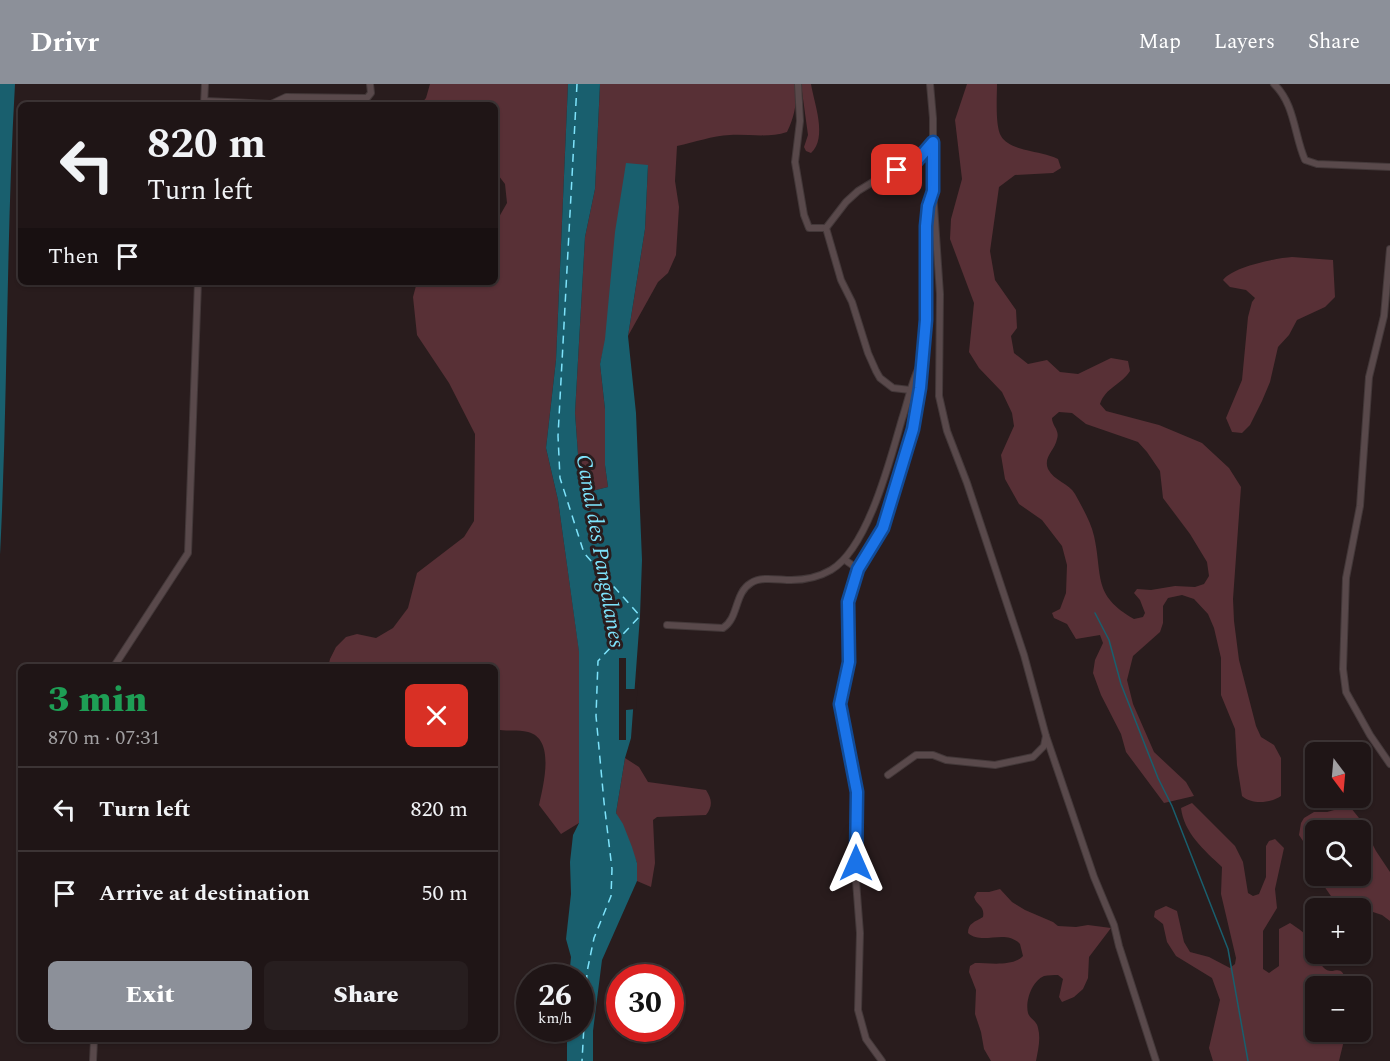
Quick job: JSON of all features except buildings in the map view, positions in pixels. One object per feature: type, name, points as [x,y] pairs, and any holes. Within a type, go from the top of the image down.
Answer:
[{"type":"street","points":[[205,84],[205,102]]},
{"type":"street","points":[[276,102],[286,97],[367,98],[370,93],[370,84]]},
{"type":"street","points":[[798,84],[800,120],[795,162],[804,215],[809,228],[826,228]]},
{"type":"street","points":[[930,84],[933,118],[933,191],[940,294],[939,396],[947,431],[967,483],[1024,654],[1046,736],[1094,877],[1114,925],[1156,1061]]},
{"type":"street","points":[[1274,84],[1292,111],[1305,160],[1317,164],[1390,167]]},
{"type":"street","points":[[826,228],[846,202],[858,191],[880,177],[914,164],[933,142]]},
{"type":"street","points":[[882,1061],[866,1039],[858,1010],[860,933],[856,881],[857,792],[840,704],[849,662],[848,602],[858,569],[883,528],[913,429],[920,388],[926,320],[926,226],[928,206],[933,191]]},
{"type":"street","points":[[826,228],[841,280],[852,303],[876,371],[880,378],[893,388],[910,390]]},
{"type":"street","points":[[1390,249],[1384,316],[1369,377],[1360,506],[1346,578],[1343,669],[1346,692],[1370,735],[1390,764]]},
{"type":"street","points":[[116,664],[188,553],[198,285]]},
{"type":"street","points":[[666,625],[723,628],[730,624],[742,591],[748,584],[757,580],[814,578],[831,570],[844,560],[868,524],[912,381],[921,364]]},
{"type":"street","points":[[844,560],[858,569]]},
{"type":"street","points":[[888,776],[916,755],[933,755],[946,760],[995,765],[1033,756],[1044,746],[1046,736]]},
{"type":"street","points":[[93,1061],[94,1042]]},
{"type":"shaded area","points":[[430,84],[568,84],[556,360],[546,448],[558,500],[579,651],[579,823],[561,834],[539,805],[546,764],[542,744],[537,736],[528,732],[498,729],[498,664],[329,664],[336,647],[346,637],[357,634],[376,638],[393,628],[408,608],[417,573],[464,537],[474,521],[475,434],[449,383],[417,335],[413,297],[416,285],[498,285],[498,219],[507,203],[505,184],[498,175],[498,102],[423,102]]},
{"type":"shaded area","points":[[600,84],[796,84],[796,97],[794,115],[787,132],[723,136],[677,146],[675,181],[679,207],[676,255],[668,273],[658,282],[628,336],[645,229],[648,165],[600,364],[605,409],[605,465],[608,487],[592,491],[580,482],[575,413],[585,237],[595,189]]},
{"type":"shaded area","points":[[801,84],[811,84],[818,120],[819,139],[811,153],[804,147],[808,135]]},
{"type":"shaded area","points":[[967,84],[997,84],[997,119],[1003,139],[1016,147],[1058,159],[1061,168],[1053,173],[1015,175],[999,187],[990,251],[995,280],[1016,310],[1017,328],[1011,336],[1014,353],[1028,364],[1047,360],[1060,372],[1078,374],[1111,358],[1128,361],[1130,371],[1102,399],[1100,404],[1106,411],[1159,425],[1202,443],[1229,468],[1241,487],[1233,599],[1234,621],[1239,660],[1256,726],[1261,737],[1274,745],[1281,758],[1281,796],[1277,798],[1256,802],[1242,796],[1235,729],[1221,695],[1221,658],[1214,628],[1208,614],[1194,599],[1182,595],[1168,598],[1163,606],[1163,623],[1160,632],[1133,656],[1127,680],[1133,704],[1154,752],[1186,782],[1194,796],[1164,803],[1126,752],[1121,734],[1101,695],[1093,673],[1095,660],[1103,643],[1100,635],[1076,639],[1067,624],[1054,618],[1052,613],[1060,609],[1066,593],[1067,565],[1062,546],[1042,520],[1019,504],[1005,479],[1001,455],[1014,426],[1012,413],[1002,392],[979,368],[969,352],[974,303],[950,239],[951,219],[962,179],[955,120]],"holes":[[[1059,412],[1072,413],[1086,424],[1138,442],[1147,452],[1160,471],[1163,498],[1190,534],[1207,562],[1209,576],[1204,584],[1195,587],[1137,589],[1134,593],[1140,600],[1145,613],[1143,617],[1134,619],[1111,602],[1102,584],[1091,525],[1075,494],[1051,473],[1047,465],[1048,457],[1058,436],[1052,418]]]},
{"type":"shaded area","points":[[1292,257],[1333,260],[1335,297],[1325,307],[1297,320],[1289,335],[1278,347],[1270,382],[1250,425],[1242,433],[1232,432],[1226,418],[1242,380],[1248,317],[1255,298],[1246,290],[1230,287],[1223,280],[1245,267]]},
{"type":"shaded area","points":[[625,758],[639,767],[648,782],[706,790],[710,799],[711,806],[706,815],[657,817],[653,820],[655,863],[651,887],[637,881],[637,863],[616,813]]},
{"type":"shaded area","points":[[1192,803],[1235,846],[1243,862],[1248,893],[1253,896],[1259,894],[1266,877],[1266,846],[1269,841],[1275,839],[1284,848],[1275,889],[1277,908],[1263,931],[1263,969],[1269,973],[1279,966],[1279,929],[1290,923],[1305,935],[1305,964],[1321,964],[1327,970],[1337,970],[1343,973],[1344,976],[1305,976],[1305,1042],[1344,1042],[1339,1061],[1213,1061],[1209,1048],[1220,1000],[1212,978],[1176,956],[1167,942],[1163,924],[1154,917],[1155,911],[1166,906],[1177,911],[1184,942],[1190,952],[1209,957],[1230,968],[1235,964],[1236,958],[1221,894],[1222,867],[1191,833],[1181,808]]},
{"type":"shaded area","points":[[1351,808],[1360,820],[1305,820],[1305,844],[1299,835],[1304,818],[1314,812]]},
{"type":"shaded area","points":[[1371,841],[1390,872],[1390,921],[1371,911],[1371,898],[1332,898],[1324,886],[1371,886]]},
{"type":"shaded area","points":[[1000,889],[1012,902],[1058,926],[1088,925],[1111,928],[1089,957],[1088,978],[1083,989],[1074,997],[1062,1002],[1059,997],[1063,979],[1058,975],[1044,976],[1033,987],[1027,1008],[1039,1032],[1036,1061],[991,1061],[984,1049],[975,1014],[976,990],[969,972],[970,966],[975,963],[1013,962],[1023,956],[1020,944],[1014,939],[1008,937],[980,938],[968,933],[971,925],[983,917],[983,910],[974,897],[977,892]]},
{"type":"water","points":[[0,84],[15,84],[0,555]]},
{"type":"water","name":"Canal des Pangalanes","points":[[568,84],[600,84],[595,189],[585,237],[575,413],[580,482],[592,491],[608,487],[605,465],[605,409],[600,364],[605,339],[615,232],[626,163],[648,165],[645,229],[628,336],[636,413],[642,560],[640,616],[631,738],[625,758],[616,813],[623,824],[637,863],[637,881],[602,960],[594,1023],[594,964],[570,964],[571,957],[566,939],[571,894],[570,862],[573,835],[579,823],[579,652],[558,500],[546,448],[556,360]]},
{"type":"water","points":[[567,1042],[593,1042],[593,1061],[567,1061]]},
{"type":"pier","points":[[619,658],[626,658],[626,689],[637,689],[637,658],[640,658],[636,709],[626,710],[626,740],[619,740]]},
{"type":"waterway","points":[[1095,613],[1109,640],[1121,684],[1228,949],[1248,1061]]},
{"type":"ferry route","points":[[577,84],[558,436],[560,478],[584,553],[640,616],[598,661],[596,716],[612,869],[611,896],[594,938],[587,972],[582,1061]]},
{"type":"route","points":[[856,863],[857,792],[840,704],[849,662],[848,602],[858,569],[883,528],[913,429],[920,388],[926,320],[926,226],[928,206],[933,191],[933,142],[914,164],[897,170]]}]
